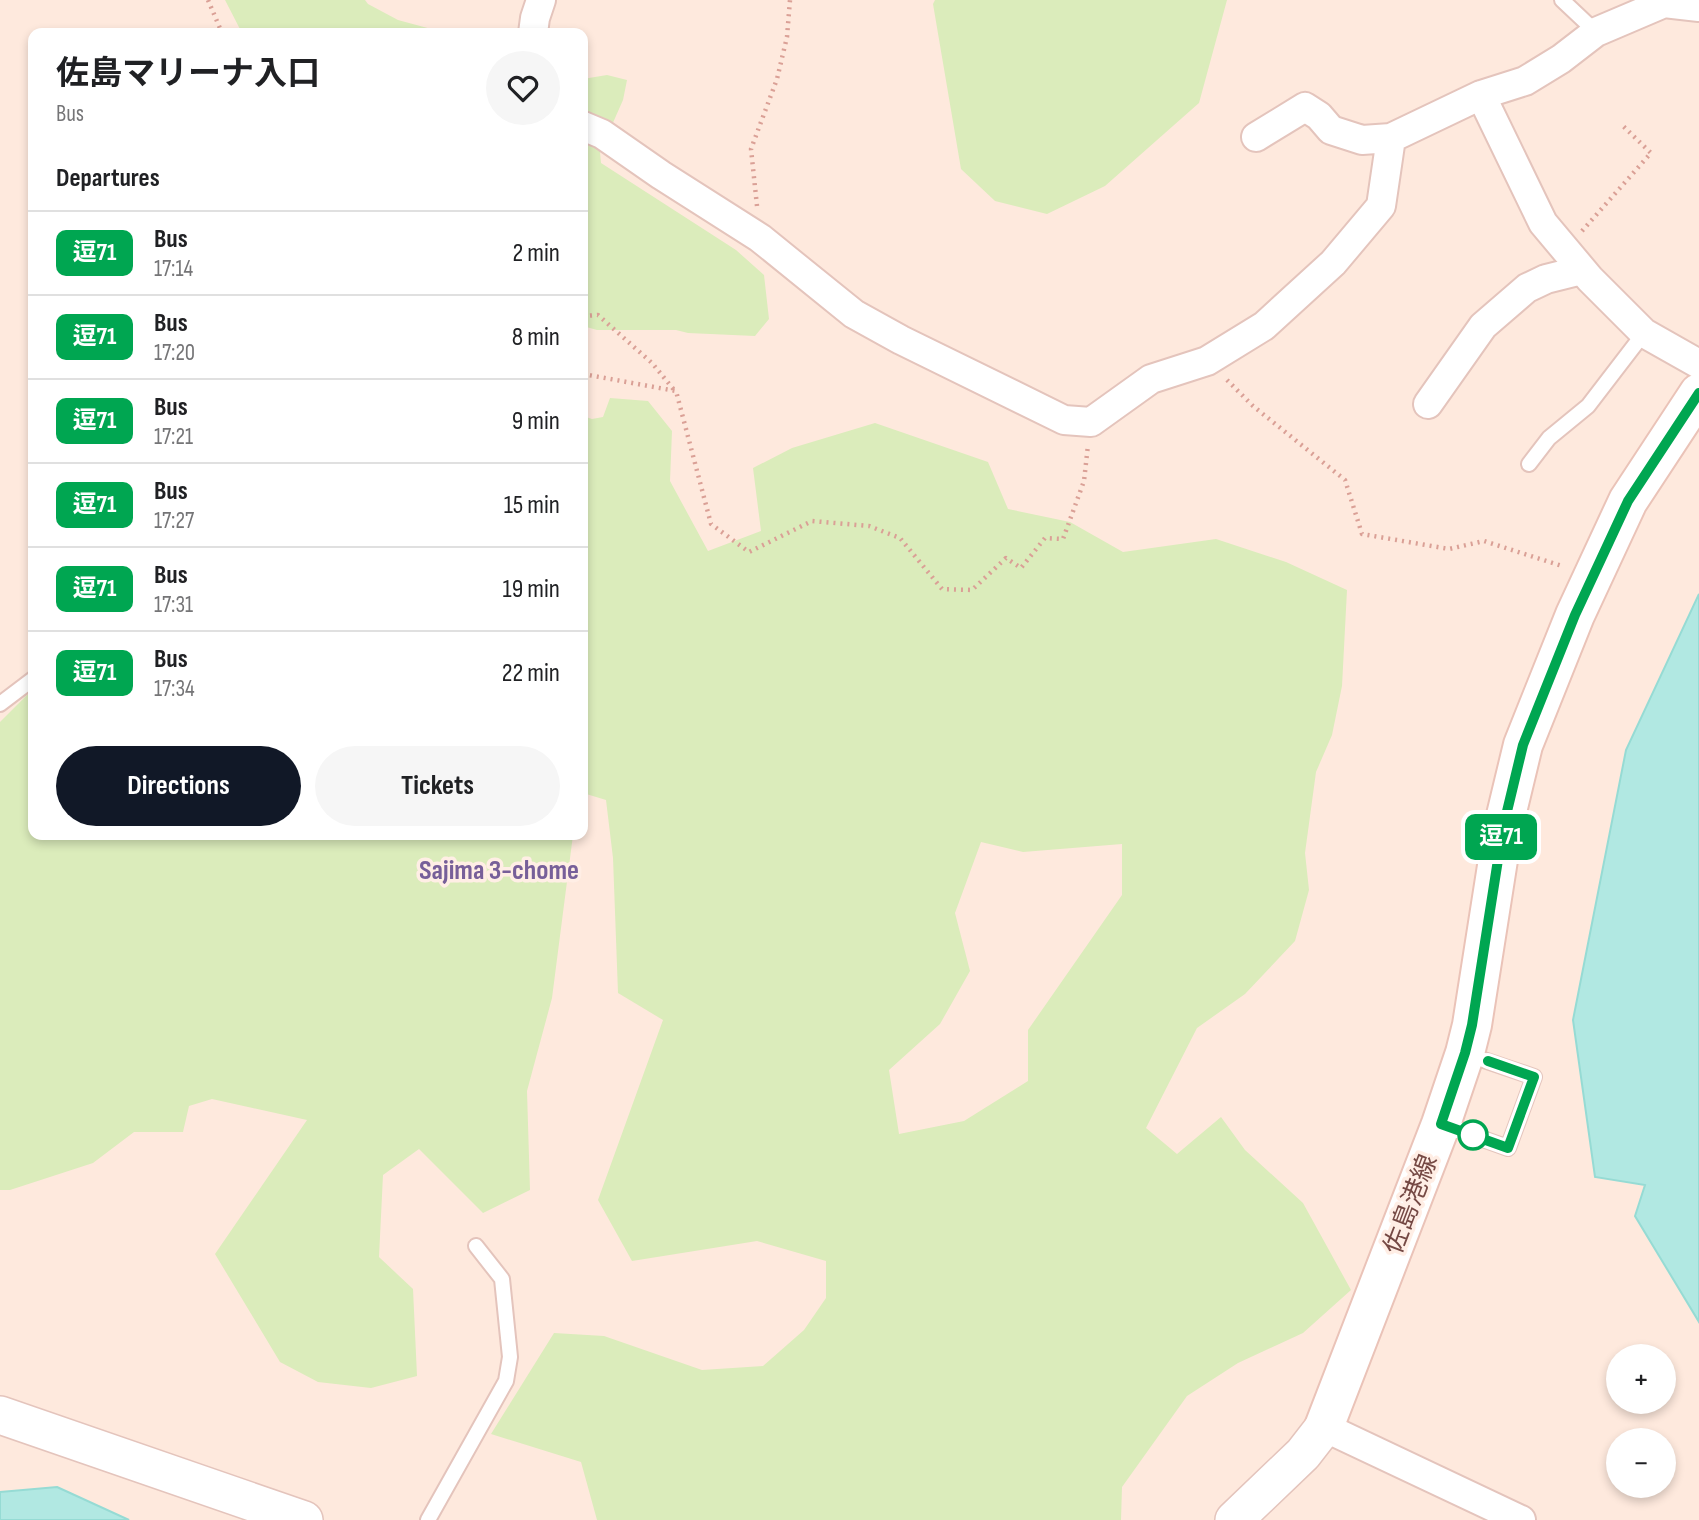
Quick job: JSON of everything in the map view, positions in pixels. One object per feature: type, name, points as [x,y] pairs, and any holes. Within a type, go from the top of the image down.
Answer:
[{"type":"main road","name":"佐島港線","points":[[1324,1427],[1441,1124],[1465,1053],[1472,1025],[1503,828],[1523,745],[1593,576],[1628,501],[1699,393]]},
{"type":"street","points":[[534,28],[541,0]]},
{"type":"street","points":[[1256,137],[1305,107],[1319,116],[1331,130],[1362,140],[1391,138],[1480,94],[1525,81],[1561,59],[1595,32],[1663,1],[1699,7]]},
{"type":"street","points":[[1480,94],[1543,223],[1574,260],[1644,333],[1699,364]]},
{"type":"street","points":[[588,128],[602,134],[760,238],[854,314],[901,340],[1064,419],[1091,422],[1151,379],[1207,361],[1264,326],[1333,263],[1381,206],[1391,138]]},
{"type":"street","points":[[1428,404],[1483,326],[1527,288],[1574,260]]},
{"type":"street","points":[[0,1415],[304,1520]]},
{"type":"street","points":[[1234,1520],[1303,1454],[1324,1427],[1521,1520]]},
{"type":"lane","points":[[1562,0],[1595,32]]},
{"type":"lane","points":[[1529,464],[1549,438],[1588,406],[1644,333]]},
{"type":"lane","points":[[0,704],[28,683]]},
{"type":"lane","points":[[1441,1124],[1508,1148],[1534,1077],[1465,1053]]},
{"type":"lane","points":[[428,1520],[506,1381],[510,1357],[502,1279],[476,1246]]},
{"type":"path","points":[[208,0],[220,28]]},
{"type":"path","points":[[760,238],[751,149],[777,79],[788,37],[790,0]]},
{"type":"path","points":[[1574,260],[1651,153],[1622,125]]},
{"type":"path","points":[[588,316],[597,315],[652,363],[676,391],[711,524],[748,552],[812,521],[869,526],[900,538],[942,589],[972,590],[1006,558],[1021,568],[1045,538],[1063,539],[1084,481],[1091,422]]},
{"type":"path","points":[[1207,361],[1253,406],[1345,481],[1362,534],[1449,549],[1484,541],[1593,576]]},
{"type":"path","points":[[588,375],[676,391]]},
{"type":"green space","points":[[225,0],[365,0],[398,20],[428,28],[239,28]]},
{"type":"green space","points":[[935,0],[1227,0],[1199,103],[1105,186],[1047,214],[995,201],[961,169],[933,4]]},
{"type":"green space","points":[[607,75],[627,80],[623,100],[600,152],[601,163],[736,250],[764,275],[769,319],[755,336],[676,330],[597,330],[588,327],[588,78]]},
{"type":"green space","points":[[610,398],[648,401],[672,431],[670,481],[708,551],[761,531],[753,468],[792,448],[875,423],[988,462],[1008,509],[1070,522],[1123,552],[1216,539],[1286,562],[1347,590],[1342,686],[1332,735],[1316,772],[1305,853],[1309,890],[1295,941],[1245,994],[1197,1028],[1146,1128],[1177,1154],[1221,1117],[1245,1150],[1303,1203],[1351,1290],[1303,1333],[1238,1363],[1187,1396],[1122,1487],[1121,1520],[597,1520],[581,1462],[491,1434],[554,1333],[604,1336],[702,1370],[763,1366],[804,1330],[826,1298],[826,1261],[757,1241],[632,1261],[598,1200],[663,1020],[618,993],[613,858],[606,800],[588,795],[588,418],[603,417]],"holes":[[[981,842],[1023,852],[1122,844],[1122,895],[1028,1030],[1028,1081],[964,1121],[899,1134],[889,1070],[940,1024],[970,971],[955,913]]]},
{"type":"green space","points":[[28,694],[28,840],[572,840],[552,998],[527,1091],[530,1190],[483,1213],[419,1149],[383,1175],[379,1257],[413,1289],[417,1376],[371,1388],[318,1382],[280,1362],[215,1254],[307,1120],[212,1099],[189,1106],[183,1132],[134,1132],[93,1163],[10,1190],[0,1190],[0,722]]},
{"type":"water","points":[[1699,594],[1699,1322],[1635,1216],[1645,1185],[1595,1177],[1573,1020],[1626,750]]},
{"type":"water","points":[[57,1487],[129,1520],[0,1520],[0,1492]]},
{"type":"bus line","name":"逗71","points":[[1488,1061],[1534,1077],[1508,1148],[1441,1124],[1472,1025],[1503,828],[1523,745],[1575,615],[1628,501],[1699,393]]},
{"type":"district","name":"Sajima 3-chome","points":[[499,869]]}]
